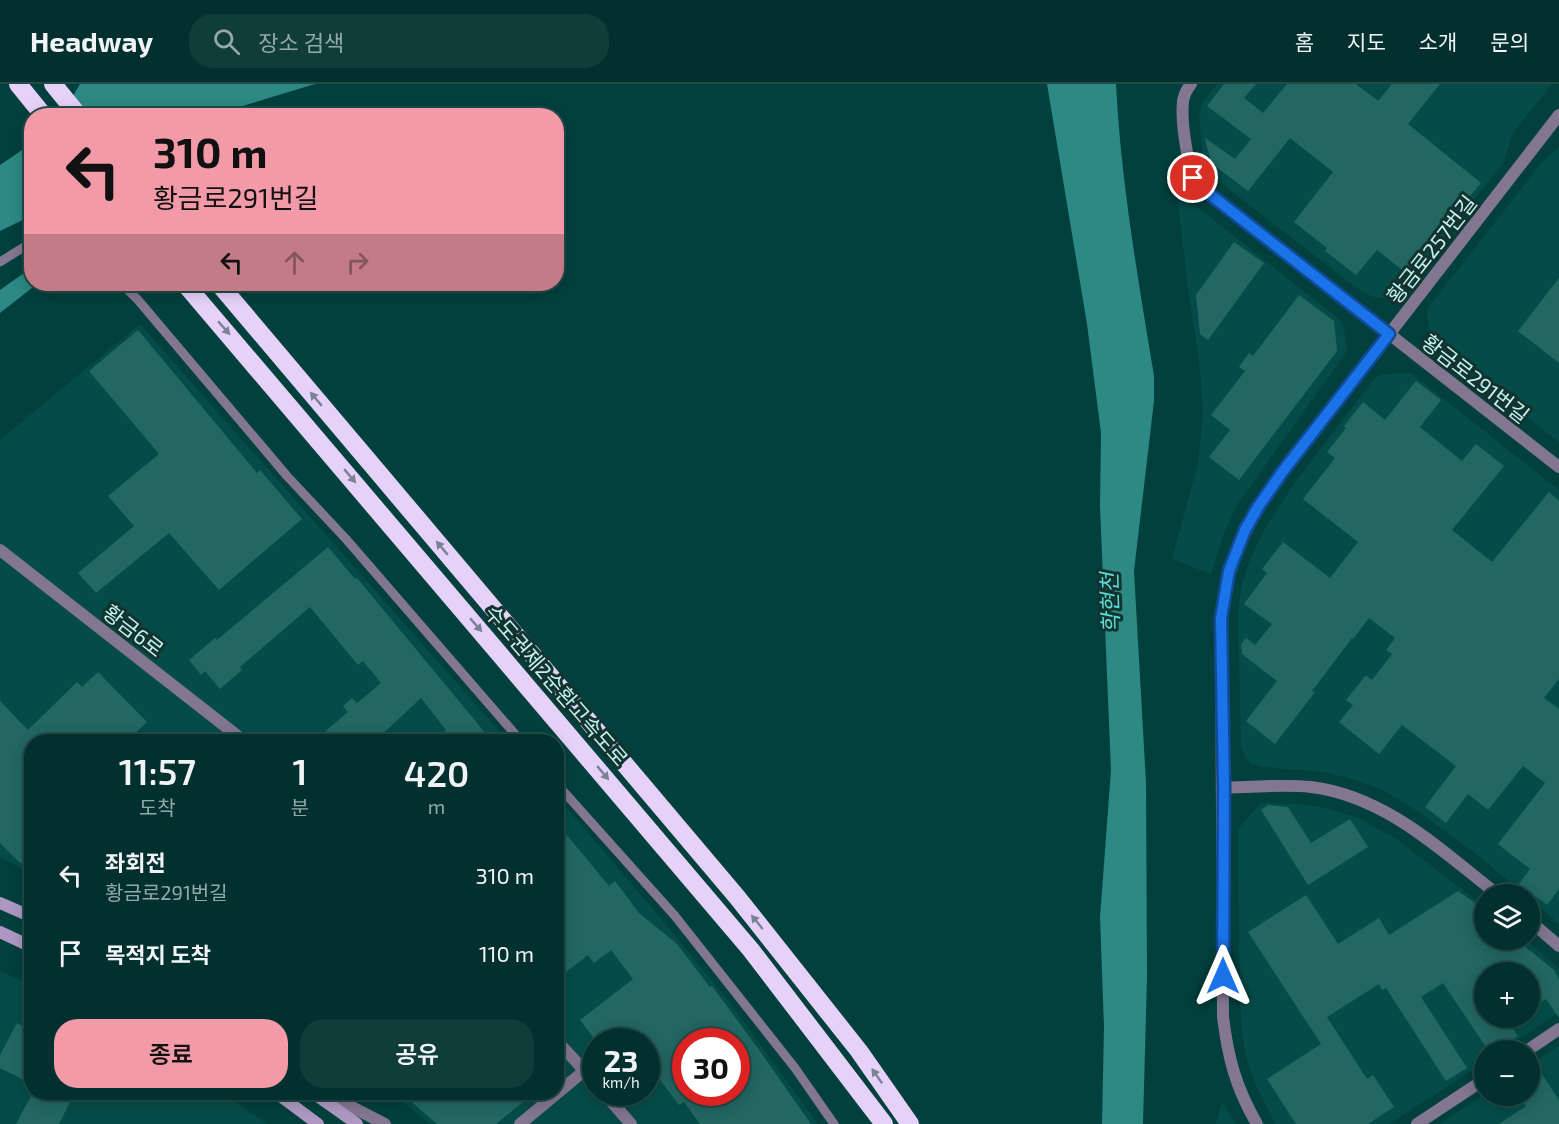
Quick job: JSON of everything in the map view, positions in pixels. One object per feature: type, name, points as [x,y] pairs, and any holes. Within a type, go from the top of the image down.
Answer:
[{"type":"highway","points":[[18,84],[38,108]]},
{"type":"highway","points":[[53,84],[72,108]]},
{"type":"highway","name":"수도권제2순환고속도로","points":[[192,291],[751,950],[884,1124]]},
{"type":"highway","name":"수도권제2순환고속도로","points":[[225,291],[744,906],[859,1051],[910,1124]]},
{"type":"main road","points":[[0,903],[24,914]]},
{"type":"main road","points":[[0,932],[24,943]]},
{"type":"main road","points":[[285,1100],[318,1124]]},
{"type":"main road","points":[[323,1100],[357,1124]]},
{"type":"street","name":"황금로291번길","points":[[1191,84],[1184,99],[1183,113],[1193,178],[1212,196],[1559,467]]},
{"type":"street","name":"황금로257번길","points":[[1257,1124],[1234,1076],[1229,1060],[1223,1017],[1224,788],[1221,618],[1224,591],[1235,551],[1258,507],[1283,471],[1559,115]]},
{"type":"street","name":"황금6로","points":[[0,550],[235,734]]},
{"type":"street","points":[[1224,788],[1310,787],[1353,797],[1398,819],[1425,837],[1484,884]]},
{"type":"street","points":[[1540,930],[1559,946]]},
{"type":"street","points":[[1540,1042],[1559,1029]]},
{"type":"street","points":[[564,1049],[582,1069]]},
{"type":"street","points":[[564,1088],[582,1073]]},
{"type":"street","points":[[1417,1124],[1474,1085]]},
{"type":"street","points":[[338,1100],[385,1124]]},
{"type":"street","points":[[520,1124],[549,1100]]},
{"type":"street","points":[[616,1106],[632,1124]]},
{"type":"lane","points":[[0,262],[24,248]]},
{"type":"lane","points":[[129,291],[287,476],[354,548],[515,734]]},
{"type":"lane","points":[[564,792],[675,916],[788,1059],[834,1124]]},
{"type":"shaded area","points":[[1217,84],[1552,84],[1512,134],[1503,164],[1406,283],[1397,293],[1386,298],[1373,297],[1358,289],[1208,173],[1204,165],[1199,118],[1202,104]]},
{"type":"shaded area","points":[[1559,147],[1559,442],[1430,342],[1427,309],[1543,161]]},
{"type":"shaded area","points":[[1177,191],[1340,320],[1344,328],[1347,348],[1345,354],[1237,505],[1224,533],[1211,574],[1172,559],[1198,464],[1203,411],[1199,360],[1187,282]]},
{"type":"shaded area","points":[[140,324],[502,734],[24,734],[24,870],[0,857],[0,440]]},
{"type":"shaded area","points":[[1411,373],[1559,490],[1559,924],[1540,908],[1540,884],[1512,884],[1419,812],[1385,791],[1356,780],[1324,772],[1252,764],[1245,757],[1241,746],[1238,613],[1241,588],[1249,562],[1263,532],[1295,482],[1375,378],[1383,374]]},
{"type":"shaded area","points":[[1261,803],[1298,804],[1326,808],[1359,818],[1395,838],[1474,899],[1474,950],[1538,950],[1559,969],[1559,1012],[1540,1025],[1540,962],[1474,962],[1474,1028],[1535,1028],[1518,1040],[1474,1040],[1474,1069],[1389,1124],[1275,1124],[1256,1086],[1247,1060],[1240,1004],[1238,829]]},
{"type":"shaded area","points":[[564,805],[653,909],[748,1028],[672,1028],[672,1106],[750,1106],[750,1031],[818,1124],[430,1124],[401,1100],[564,1100]]},
{"type":"shaded area","points":[[0,971],[24,982],[24,1100],[232,1100],[267,1124],[0,1124]]},
{"type":"shaded area","points":[[1559,1046],[1559,1124],[1440,1124],[1474,1101],[1474,1106],[1540,1106],[1540,1058]]},
{"type":"shaded area","points":[[1222,1102],[1236,1124],[1216,1124]]},
{"type":"water","points":[[80,84],[315,84],[236,108],[66,108]]},
{"type":"water","name":"학현천","points":[[1047,84],[1116,84],[1126,194],[1154,376],[1154,401],[1134,571],[1146,783],[1147,976],[1143,1124],[1102,1124],[1104,1027],[1100,917],[1111,770],[1100,506],[1101,433],[1087,324]]},
{"type":"water","points":[[24,149],[24,219],[0,231],[0,165]]},
{"type":"water","points":[[24,273],[24,291],[28,291],[0,313],[0,290]]},
{"type":"building","points":[[1224,84],[1256,84],[1244,98],[1263,113],[1287,84],[1356,84],[1378,101],[1392,84],[1440,84],[1408,124],[1481,183],[1406,273],[1377,250],[1356,275],[1325,251],[1327,248],[1294,222],[1333,172],[1290,138],[1248,191],[1211,163],[1205,138],[1235,159],[1251,139],[1207,106]]},
{"type":"building","points":[[1234,242],[1264,263],[1208,340],[1200,334],[1196,295]]},
{"type":"building","points":[[1559,278],[1559,363],[1518,331]]},
{"type":"building","points":[[1299,295],[1334,321],[1337,351],[1239,480],[1209,457],[1230,430],[1211,415],[1245,371],[1239,367],[1249,353],[1253,356]]},
{"type":"building","points":[[138,330],[257,473],[260,470],[302,519],[219,590],[169,533],[96,593],[78,573],[134,526],[108,496],[159,454],[89,371]]},
{"type":"building","points":[[1416,381],[1441,400],[1420,427],[1462,461],[1476,444],[1504,466],[1452,530],[1492,562],[1549,492],[1559,501],[1559,679],[1544,698],[1559,709],[1559,889],[1547,905],[1540,900],[1540,884],[1519,884],[1530,869],[1498,844],[1545,783],[1523,766],[1488,810],[1468,794],[1446,823],[1425,807],[1456,766],[1402,725],[1379,754],[1339,722],[1353,705],[1346,700],[1366,675],[1372,680],[1392,654],[1386,650],[1395,638],[1369,618],[1312,691],[1315,692],[1275,744],[1246,721],[1277,681],[1242,654],[1241,644],[1246,638],[1255,645],[1272,624],[1244,604],[1267,573],[1262,569],[1283,542],[1330,578],[1358,542],[1303,499],[1335,458],[1327,452],[1363,402],[1385,420]]},
{"type":"building","points":[[328,547],[355,579],[357,578],[486,734],[441,734],[446,730],[421,698],[382,734],[322,734],[348,712],[343,706],[352,698],[357,703],[381,683],[363,661],[358,665],[310,607],[240,667],[242,670],[220,689],[205,671],[201,675],[189,660],[215,638],[217,640]]},
{"type":"building","points":[[98,672],[147,722],[134,734],[24,734],[24,865],[0,843],[0,701],[28,730],[77,682],[82,687]]},
{"type":"building","points":[[1268,805],[1288,807],[1311,843],[1350,819],[1368,847],[1308,885],[1261,810]]},
{"type":"building","points":[[564,832],[609,886],[615,881],[639,913],[677,944],[743,1028],[672,1028],[672,1096],[660,1080],[660,1028],[586,1028],[580,1020],[633,979],[611,950],[594,963],[588,955],[564,974]]},
{"type":"building","points":[[1458,891],[1474,902],[1474,950],[1529,950],[1554,970],[1559,979],[1559,1018],[1546,999],[1540,1003],[1540,962],[1474,962],[1474,1028],[1513,1028],[1518,1036],[1512,1040],[1481,1040],[1443,983],[1421,997],[1467,1068],[1446,1081],[1386,988],[1382,990],[1379,984],[1327,1017],[1367,1079],[1373,1075],[1394,1107],[1368,1124],[1296,1124],[1267,1079],[1321,1044],[1248,932],[1306,895],[1338,944],[1379,918],[1389,935]]},
{"type":"building","points":[[17,1023],[24,1026],[24,1080],[0,1068],[0,1055]]},
{"type":"building","points":[[750,1038],[811,1124],[700,1124],[687,1106],[750,1106]]},
{"type":"building","points":[[1540,1071],[1559,1100],[1559,1124],[1499,1124],[1526,1106],[1540,1106]]},
{"type":"building","points":[[29,1100],[71,1100],[59,1124],[16,1124]]},
{"type":"building","points":[[409,1100],[525,1100],[496,1124],[437,1124]]},
{"type":"route","points":[[1193,178],[1212,196],[1389,334],[1283,471],[1258,507],[1235,551],[1229,571],[1221,618],[1224,788],[1223,976]]}]
